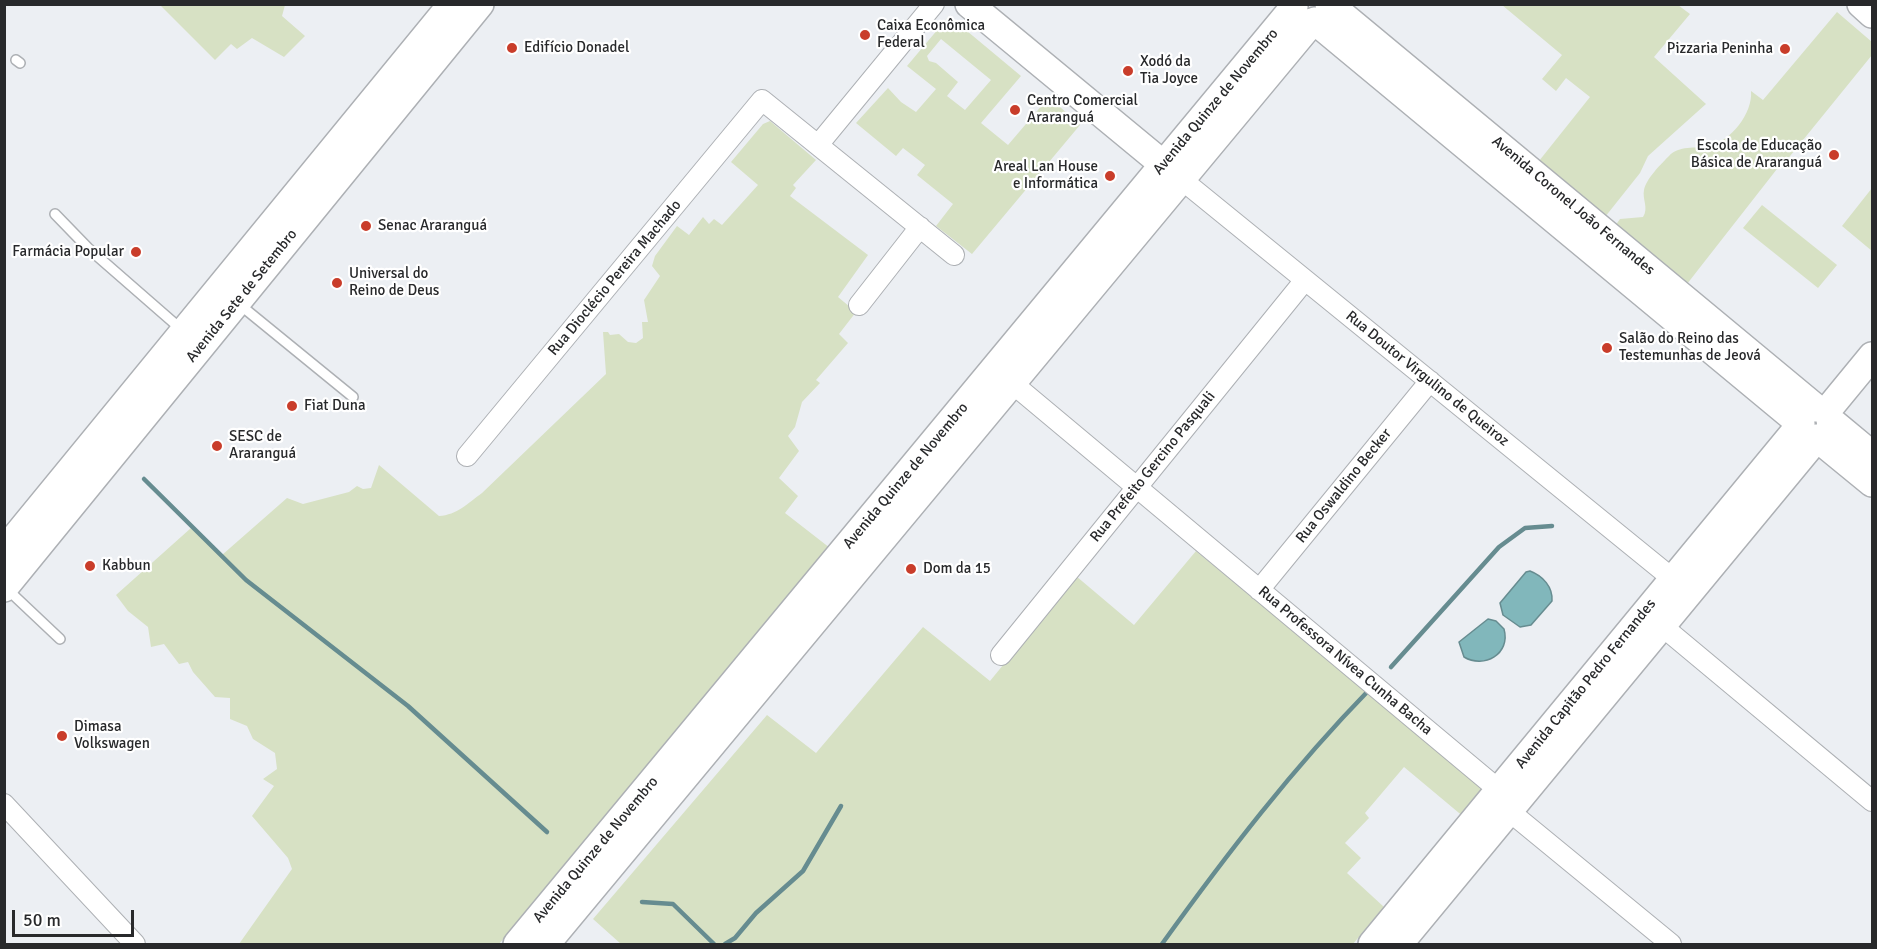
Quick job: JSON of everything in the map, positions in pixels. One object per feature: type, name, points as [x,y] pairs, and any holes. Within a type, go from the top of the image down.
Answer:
[{"type":"street","name":"Avenida Sete de Setembro","points":[[4,551],[452,4]]},
{"type":"street","name":"Avenida Sete de Setembro","points":[[5,587],[480,4]]},
{"type":"street","points":[[934,4],[818,145],[954,255]]},
{"type":"street","name":"Rua Doutor Virgulino de Queiroz","points":[[969,4],[1672,579]]},
{"type":"street","points":[[1861,4],[1872,14]]},
{"type":"street","name":"Avenida Quinze de Novembro","points":[[517,945],[1172,172],[1312,11]]},
{"type":"street","name":"Avenida Coronel João Fernandes","points":[[1312,11],[1818,420],[1872,455]]},
{"type":"street","name":"Rua Dioclécio Pereira Machado","points":[[467,456],[762,100],[818,145]]},
{"type":"street","name":"Avenida Quinze de Novembro","points":[[547,944],[1012,383],[1172,172]]},
{"type":"street","points":[[859,305],[920,227]]},
{"type":"street","name":"Rua Prefeito Gercino Pasquali","points":[[1001,655],[1305,280]]},
{"type":"street","name":"Avenida Capitão Pedro Fernandes","points":[[1399,945],[1504,801],[1672,579],[1818,420],[1872,356]]},
{"type":"street","name":"Rua Oswaldino Becker","points":[[1259,590],[1430,381]]},
{"type":"street","name":"Rua Professora Nívea Cunha Bacha","points":[[1012,383],[1259,590],[1671,945]]},
{"type":"street","name":"Avenida Coronel João Fernandes","points":[[1818,420],[1872,483]]},
{"type":"street","name":"Avenida Capitão Pedro Fernandes","points":[[1372,945],[1662,626],[1818,420]]},
{"type":"street","points":[[1662,626],[1872,801]]},
{"type":"street","points":[[4,804],[135,945]]},
{"type":"lane","points":[[55,214],[88,248],[184,332]]},
{"type":"lane","points":[[237,302],[353,397]]},
{"type":"lane","points":[[5,587],[60,639]]},
{"type":"green space","points":[[160,5],[285,5],[282,16],[305,36],[284,57],[252,38],[237,49],[231,44],[215,60]]},
{"type":"green space","points":[[1502,5],[1678,5],[1690,14],[1654,57],[1706,104],[1648,156],[1640,173],[1605,217],[1539,161],[1590,97],[1566,78],[1556,91],[1542,79],[1562,55]]},
{"type":"green space","points":[[1837,12],[1872,42],[1872,55],[1786,161],[1784,160],[1687,284],[1615,226],[1620,219],[1643,217],[1645,214],[1645,186],[1654,172],[1673,153],[1682,149],[1709,146],[1732,132],[1744,117],[1751,99],[1751,91],[1763,100]]},
{"type":"green space","points":[[949,16],[1021,76],[981,123],[1008,145],[1049,97],[1080,125],[972,254],[936,226],[953,204],[917,175],[925,165],[903,148],[896,156],[856,123],[888,88],[901,102],[916,112],[936,89],[907,66]],"holes":[[[941,39],[991,80],[965,110],[947,96],[958,82],[936,63],[929,61],[927,56]]]},
{"type":"green space","points":[[770,121],[816,160],[793,185],[796,188],[790,196],[868,255],[838,297],[856,312],[839,334],[848,343],[816,380],[820,383],[802,402],[795,427],[788,436],[799,451],[779,478],[798,496],[785,513],[830,548],[499,944],[239,944],[292,869],[288,858],[252,816],[274,786],[263,779],[277,769],[275,753],[253,739],[247,726],[230,719],[230,698],[215,697],[193,672],[188,662],[179,664],[164,644],[151,647],[148,627],[128,611],[116,595],[191,528],[222,555],[287,498],[303,504],[349,492],[357,486],[363,489],[371,488],[379,465],[439,516],[457,511],[467,504],[482,493],[606,374],[603,332],[608,332],[610,335],[619,334],[628,342],[636,343],[643,338],[642,322],[648,322],[644,300],[660,276],[652,266],[655,256],[677,226],[689,235],[703,217],[709,224],[714,219],[722,225],[758,185],[731,162],[763,124]]},
{"type":"green space","points":[[1872,188],[1872,251],[1842,226]]},
{"type":"green space","points":[[1762,205],[1837,265],[1818,288],[1743,228]]},
{"type":"green space","points":[[1196,551],[1487,791],[1465,818],[1404,767],[1365,813],[1369,818],[1345,843],[1361,858],[1347,873],[1384,907],[1353,944],[621,944],[593,919],[767,715],[816,753],[923,627],[990,681],[1076,576],[1134,625]]},
{"type":"water","points":[[1530,571],[1546,583],[1551,591],[1552,601],[1531,625],[1520,627],[1503,615],[1500,603],[1526,572]]},
{"type":"water","points":[[1488,619],[1496,621],[1504,629],[1504,646],[1494,657],[1487,660],[1472,660],[1464,657],[1459,642]]},
{"type":"waterway","points":[[144,479],[246,580],[408,706],[547,832]]},
{"type":"waterway","points":[[1391,667],[1499,547],[1525,528],[1552,526]]},
{"type":"waterway","points":[[1162,944],[1261,813],[1369,690]]},
{"type":"waterway","points":[[725,944],[735,938],[756,913],[803,871],[841,806]]},
{"type":"waterway","points":[[642,902],[673,904],[714,944]]},
{"type":"place","name":"Caixa Econômica Federal","points":[[865,35]]},
{"type":"place","name":"Edifício Donadel","points":[[512,48]]},
{"type":"place","name":"Pizzaria Peninha","points":[[1785,49]]},
{"type":"place","name":"Xodó da Tia Joyce","points":[[1128,71]]},
{"type":"place","name":"Centro Comercial Araranguá","points":[[1015,110]]},
{"type":"place","name":"Escola de Educação Básica de Araranguá","points":[[1834,155]]},
{"type":"place","name":"Areal Lan House e Informática","points":[[1110,176]]},
{"type":"place","name":"Senac Araranguá","points":[[366,226]]},
{"type":"place","name":"Farmácia Popular","points":[[136,252]]},
{"type":"place","name":"Universal do Reino de Deus","points":[[337,283]]},
{"type":"place","name":"Salão do Reino das Testemunhas de Jeová","points":[[1607,348]]},
{"type":"place","name":"Fiat Duna","points":[[292,406]]},
{"type":"place","name":"SESC de Araranguá","points":[[217,446]]},
{"type":"place","name":"Kabbun","points":[[90,566]]},
{"type":"place","name":"Dom da 15","points":[[911,569]]},
{"type":"place","name":"Dimasa Volkswagen","points":[[62,736]]}]
